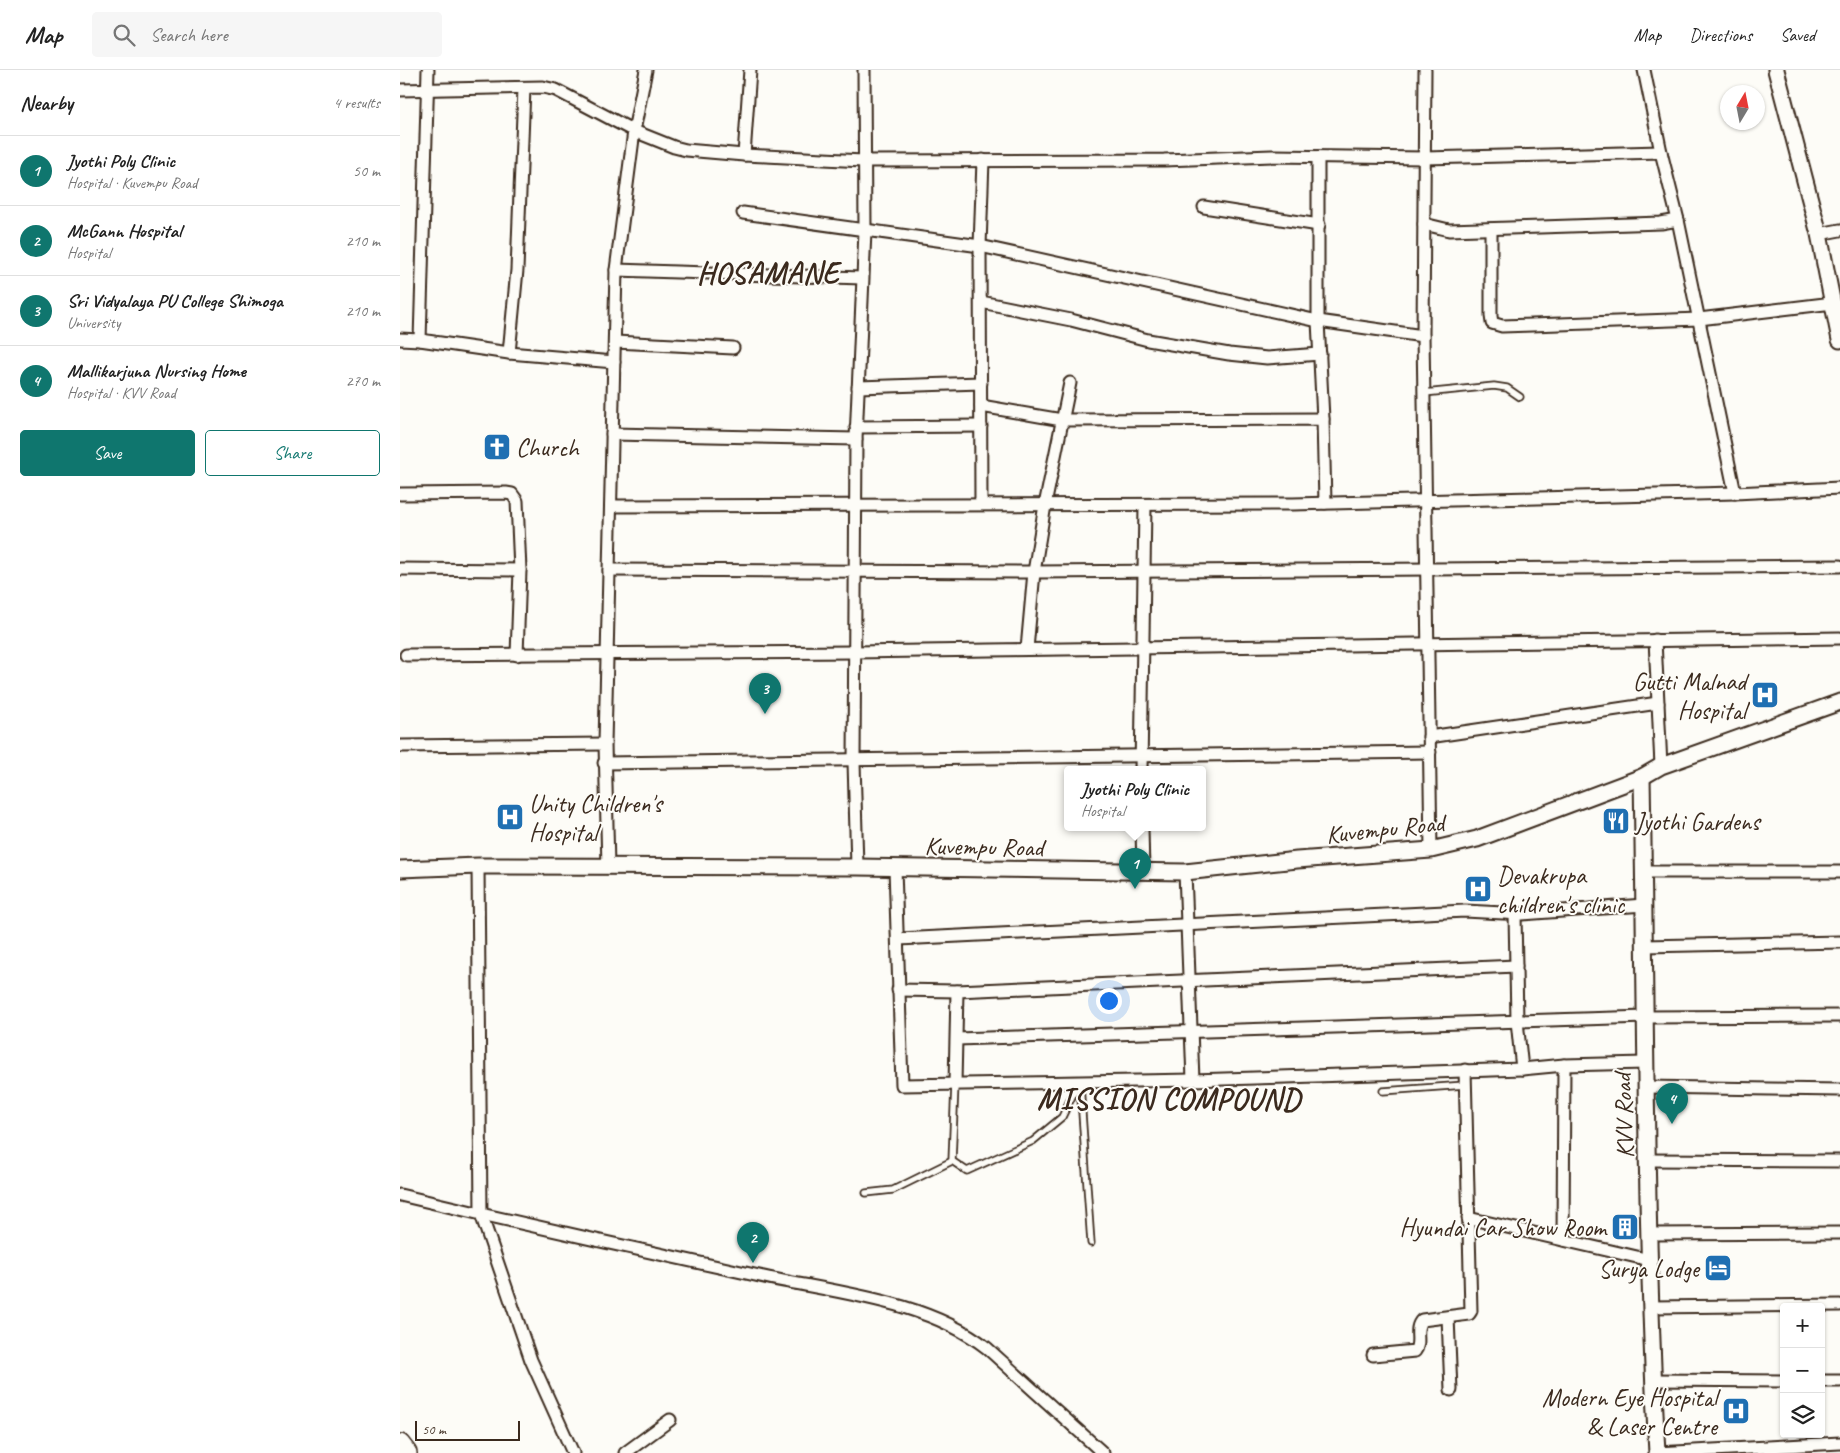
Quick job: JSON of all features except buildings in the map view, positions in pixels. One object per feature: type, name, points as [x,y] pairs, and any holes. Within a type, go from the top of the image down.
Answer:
[{"type":"highway","points":[[400,1444],[407,1453]]},
{"type":"main road","points":[[1776,70],[1818,234],[1840,340]]},
{"type":"main road","name":"Kuvempu Road","points":[[400,869],[478,866],[856,867],[1185,872],[1296,860],[1431,850],[1477,839],[1642,777],[1661,766],[1840,702]]},
{"type":"main road","name":"KVV Road","points":[[1642,777],[1645,1064],[1649,1160],[1653,1380],[1657,1453]]},
{"type":"street","points":[[420,340],[428,70]]},
{"type":"street","points":[[608,867],[604,763],[616,270],[634,131],[646,70]]},
{"type":"street","points":[[744,155],[750,70]]},
{"type":"street","points":[[856,867],[854,762],[855,506],[856,427],[865,231],[863,161],[864,70]]},
{"type":"street","points":[[1426,70],[1423,336],[1431,850]]},
{"type":"street","points":[[1644,70],[1661,152],[1678,220],[1735,493]]},
{"type":"street","points":[[509,353],[517,270],[524,88]]},
{"type":"street","points":[[400,90],[524,88],[556,90],[634,131],[686,150],[863,161],[1164,160],[1272,156],[1424,158],[1661,152]]},
{"type":"street","points":[[1318,156],[1318,321],[1325,503]]},
{"type":"street","points":[[981,504],[980,246],[982,160]]},
{"type":"street","points":[[1204,207],[1319,225]]},
{"type":"street","points":[[743,213],[980,246],[1318,321],[1423,336]]},
{"type":"street","points":[[1424,224],[1449,230],[1661,223],[1678,220]]},
{"type":"street","points":[[1491,229],[1492,323],[1502,326],[1699,319],[1833,303]]},
{"type":"street","points":[[1818,234],[1840,230]]},
{"type":"street","points":[[616,270],[862,278]]},
{"type":"street","points":[[981,302],[1072,320],[1148,340],[1229,354],[1267,358],[1320,354]]},
{"type":"street","points":[[400,340],[420,340],[509,353],[614,362]]},
{"type":"street","points":[[615,342],[733,348]]},
{"type":"street","points":[[858,387],[981,383]]},
{"type":"street","points":[[1027,649],[1034,572],[1045,505],[1070,383]]},
{"type":"street","points":[[981,406],[1062,420],[1323,419]]},
{"type":"street","points":[[856,427],[981,426]]},
{"type":"street","points":[[612,434],[856,439]]},
{"type":"street","points":[[611,506],[981,504],[1145,506],[1426,502],[1840,488]]},
{"type":"street","points":[[400,494],[512,494],[517,501],[520,570],[517,655]]},
{"type":"street","points":[[1141,766],[1145,506]]},
{"type":"street","points":[[609,570],[1034,572],[1840,566]]},
{"type":"street","points":[[400,568],[520,570]]},
{"type":"street","points":[[406,655],[854,652],[1840,638]]},
{"type":"street","points":[[1654,640],[1661,766]]},
{"type":"street","points":[[1429,737],[1658,703]]},
{"type":"street","points":[[400,746],[605,744]]},
{"type":"street","points":[[604,763],[854,762],[1430,752]]},
{"type":"street","points":[[1142,831],[1143,872]]},
{"type":"street","points":[[478,866],[481,1214],[531,1360],[573,1453]]},
{"type":"street","points":[[896,868],[902,1085],[1193,1080],[1522,1069],[1564,1065],[1645,1064]]},
{"type":"street","points":[[1185,872],[1193,1080]]},
{"type":"street","points":[[1644,872],[1840,872]]},
{"type":"street","points":[[899,939],[1465,911],[1515,914],[1644,905]]},
{"type":"street","points":[[1515,914],[1517,1021],[1522,1069]]},
{"type":"street","points":[[1645,946],[1840,942]]},
{"type":"street","points":[[898,990],[957,991],[1516,966]]},
{"type":"street","points":[[955,1084],[957,991]]},
{"type":"street","points":[[957,1039],[1646,1017],[1840,1016]]},
{"type":"street","points":[[1563,1240],[1564,1065]]},
{"type":"street","points":[[1373,1355],[1415,1351],[1418,1347],[1419,1322],[1468,1314],[1472,1307],[1465,1070]]},
{"type":"street","points":[[1647,1087],[1840,1090]]},
{"type":"street","points":[[1649,1160],[1840,1161]]},
{"type":"street","points":[[400,1195],[754,1275],[870,1298],[945,1321],[970,1334],[987,1348],[1103,1453]]},
{"type":"street","points":[[1468,1218],[1650,1260]]},
{"type":"street","points":[[1650,1234],[1840,1233]]},
{"type":"street","points":[[1651,1308],[1840,1305]]},
{"type":"street","points":[[1448,1317],[1450,1390]]},
{"type":"street","points":[[1653,1380],[1780,1381]]},
{"type":"street","points":[[1825,1381],[1840,1382]]},
{"type":"street","points":[[625,1453],[670,1420]]},
{"type":"street","points":[[1657,1453],[1840,1443]]},
{"type":"lane","points":[[1424,393],[1475,386],[1494,386],[1507,388],[1520,397]]},
{"type":"lane","points":[[952,1160],[966,1171],[1032,1140],[1062,1117],[1079,1082]]},
{"type":"lane","points":[[1079,1082],[1091,1243]]},
{"type":"lane","points":[[952,1160],[955,1084]]},
{"type":"lane","points":[[1383,1090],[1465,1085]]},
{"type":"lane","points":[[866,1193],[893,1190],[952,1160]]},
{"type":"place","name":"Church","points":[[497,447]]},
{"type":"place","name":"Gutti Malnad Hospital","points":[[1765,695]]},
{"type":"place","name":"Sri Vidyalaya PU College Shimoga","points":[[765,714]]},
{"type":"place","name":"Unity Children's Hospital","points":[[510,817]]},
{"type":"place","name":"Jyothi Gardens","points":[[1616,821]]},
{"type":"place","name":"Jyothi Poly Clinic","points":[[1135,889]]},
{"type":"place","name":"Devakrupa children's clinic","points":[[1478,889]]},
{"type":"place","name":"Mallikarjuna Nursing Home","points":[[1672,1124]]},
{"type":"place","name":"Hyundai Car Show Room","points":[[1625,1227]]},
{"type":"place","name":"McGann Hospital","points":[[753,1263]]},
{"type":"place","name":"Surya Lodge","points":[[1718,1268]]},
{"type":"place","name":"Modern Eye Hospital & Laser Centre","points":[[1736,1411]]},
{"type":"district","name":"HOSAMANE","points":[[768,273]]},
{"type":"district","name":"MISSION COMPOUND","points":[[1169,1099]]}]
